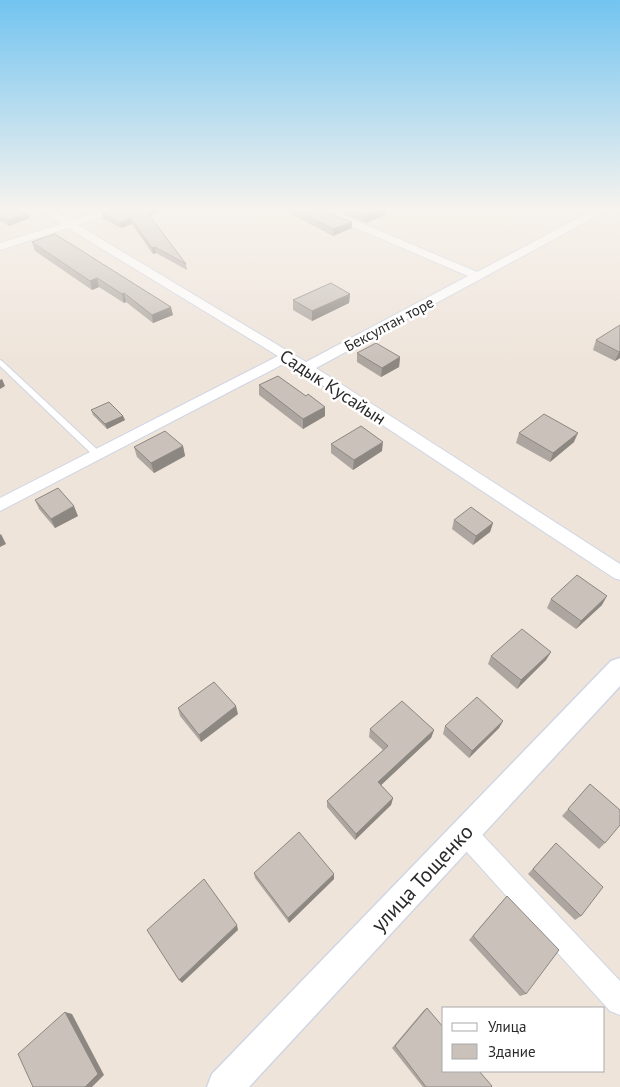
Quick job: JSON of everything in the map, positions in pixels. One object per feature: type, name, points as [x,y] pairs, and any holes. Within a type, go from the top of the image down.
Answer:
[{"type":"street","name":"Садык Кусайын","points":[[125,259],[306,368],[620,573]]},
{"type":"street","points":[[437,259],[477,276]]},
{"type":"street","name":"Бексултан торе","points":[[306,368],[509,259]]},
{"type":"street","points":[[0,505],[286,357]]},
{"type":"street","name":"улица Тощенко","points":[[225,1087],[620,669]]},
{"type":"street","points":[[465,833],[620,1001]]},
{"type":"lane","points":[[0,362],[98,454]]},
{"type":"building","points":[[57,259],[94,259],[171,307],[152,315],[124,293],[122,294],[97,278],[90,281]]},
{"type":"building","points":[[331,283],[350,294],[312,311],[293,300]]},
{"type":"building","points":[[620,325],[619,352],[596,340]]},
{"type":"building","points":[[376,343],[400,357],[382,368],[357,353]]},
{"type":"building","points":[[278,376],[325,407],[303,419],[259,385]]},
{"type":"building","points":[[109,402],[123,416],[105,424],[91,410]]},
{"type":"building","points":[[544,414],[578,433],[553,453],[519,433]]},
{"type":"building","points":[[361,426],[383,442],[354,460],[331,444]]},
{"type":"building","points":[[165,431],[183,446],[151,463],[134,447]]},
{"type":"building","points":[[58,488],[74,506],[51,519],[35,500]]},
{"type":"building","points":[[471,507],[493,523],[476,536],[454,520]]},
{"type":"building","points":[[577,575],[607,596],[581,621],[551,599]]},
{"type":"building","points":[[522,629],[551,652],[521,680],[491,656]]},
{"type":"building","points":[[214,682],[236,706],[199,735],[178,708]]},
{"type":"building","points":[[477,697],[503,721],[472,751],[445,726]]},
{"type":"building","points":[[402,701],[434,730],[378,782],[393,798],[356,834],[327,801],[388,746],[370,729]]},
{"type":"building","points":[[590,784],[620,810],[620,825],[605,843],[568,809]]},
{"type":"building","points":[[299,832],[334,874],[288,918],[254,873]]},
{"type":"building","points":[[556,843],[603,887],[581,916],[533,869]]},
{"type":"building","points":[[204,879],[237,925],[179,980],[147,930]]},
{"type":"building","points":[[507,896],[559,950],[526,994],[473,936]]},
{"type":"building","points":[[427,1008],[442,1026],[442,1072],[480,1072],[492,1086],[426,1087],[395,1046]]},
{"type":"building","points":[[65,1012],[98,1074],[85,1087],[33,1087],[18,1054]]}]
